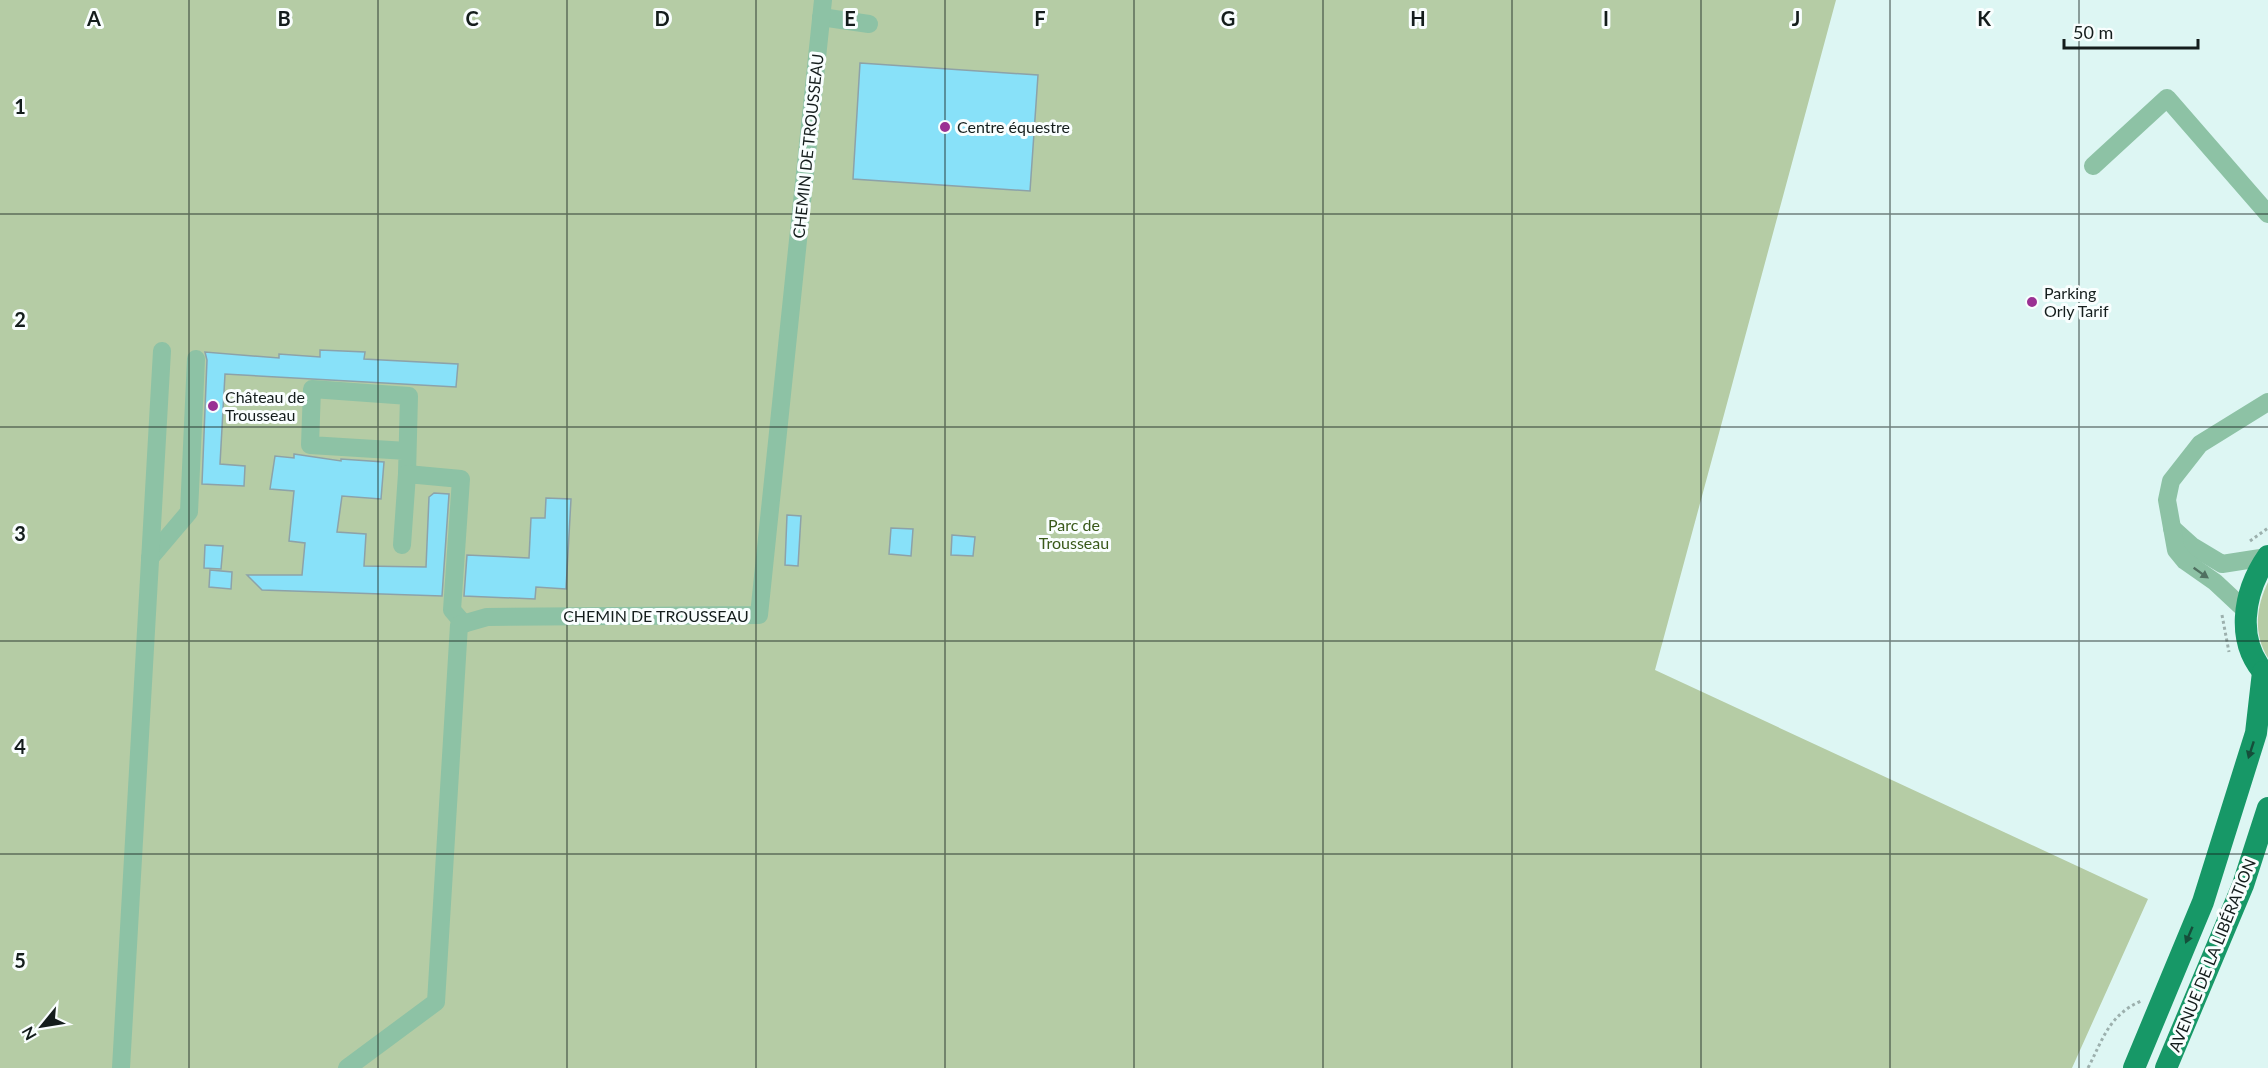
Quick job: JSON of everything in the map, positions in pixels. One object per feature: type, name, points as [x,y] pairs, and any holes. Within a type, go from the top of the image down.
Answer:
[{"type":"main road","points":[[2265,674],[2252,653],[2246,632],[2245,610],[2252,581],[2268,557]]},
{"type":"main road","name":"AVENUE DE LA LIBÉRATION","points":[[2134,1068],[2203,902],[2256,733],[2265,674]]},
{"type":"main road","name":"AVENUE DE LA LIBÉRATION","points":[[2166,1068],[2243,885],[2268,808]]},
{"type":"main road","points":[[2243,885],[2268,853]]},
{"type":"street","points":[[822,8],[869,24]]},
{"type":"street","name":"CHEMIN DE TROUSSEAU","points":[[464,624],[487,617],[759,615],[822,8]]},
{"type":"street","points":[[2093,166],[2167,98],[2268,214]]},
{"type":"street","points":[[121,1068],[162,351]]},
{"type":"street","points":[[150,558],[189,512],[196,359]]},
{"type":"street","points":[[402,544],[407,474],[409,396],[312,389],[310,445],[407,451]]},
{"type":"street","points":[[2245,610],[2215,582],[2185,561],[2176,550],[2168,500],[2171,481],[2181,465],[2200,444],[2268,402]]},
{"type":"street","points":[[347,1068],[436,1002],[459,625],[464,624],[452,610],[461,479],[407,474]]},
{"type":"street","points":[[2172,528],[2192,546],[2222,564],[2268,557]]},
{"type":"path","points":[[2245,545],[2268,528]]},
{"type":"path","points":[[2221,611],[2226,645],[2230,655]]},
{"type":"path","points":[[2088,1068],[2109,1024],[2125,1009],[2146,998],[2142,1008]]},
{"type":"green space","name":"Parc de Trousseau","points":[[0,0],[1836,0],[1655,670],[2148,899],[2072,1068],[0,1068]]},
{"type":"green space","points":[[2268,582],[2268,658],[2260,640],[2258,620],[2261,601]]},
{"type":"building","name":"Centre équestre","points":[[860,63],[1038,75],[1030,191],[853,179]]},
{"type":"building","points":[[320,350],[365,352],[364,359],[458,364],[456,387],[225,374],[220,464],[245,466],[244,486],[202,484],[207,360],[205,352],[279,358],[279,354],[320,357]]},
{"type":"building","points":[[294,454],[341,461],[341,459],[384,462],[381,499],[342,496],[337,532],[366,534],[364,566],[426,567],[429,497],[434,493],[449,494],[442,596],[262,590],[247,575],[302,575],[305,543],[289,541],[294,491],[270,489],[275,456],[294,458]]},
{"type":"building","points":[[546,498],[571,499],[566,589],[536,587],[535,599],[464,596],[467,555],[529,558],[531,518],[545,518]]},
{"type":"building","points":[[787,515],[801,516],[798,566],[785,565]]},
{"type":"building","points":[[891,528],[913,529],[911,556],[889,554]]},
{"type":"building","points":[[952,535],[975,537],[973,556],[951,555]]},
{"type":"building","points":[[205,545],[223,546],[221,569],[204,568]]},
{"type":"building","points":[[210,570],[232,572],[231,589],[209,587]]},
{"type":"place","name":"Centre équestre","points":[[945,127]]},
{"type":"place","name":"Parking Orly Tarif","points":[[2032,302]]},
{"type":"place","name":"Château de Trousseau","points":[[213,406]]}]
